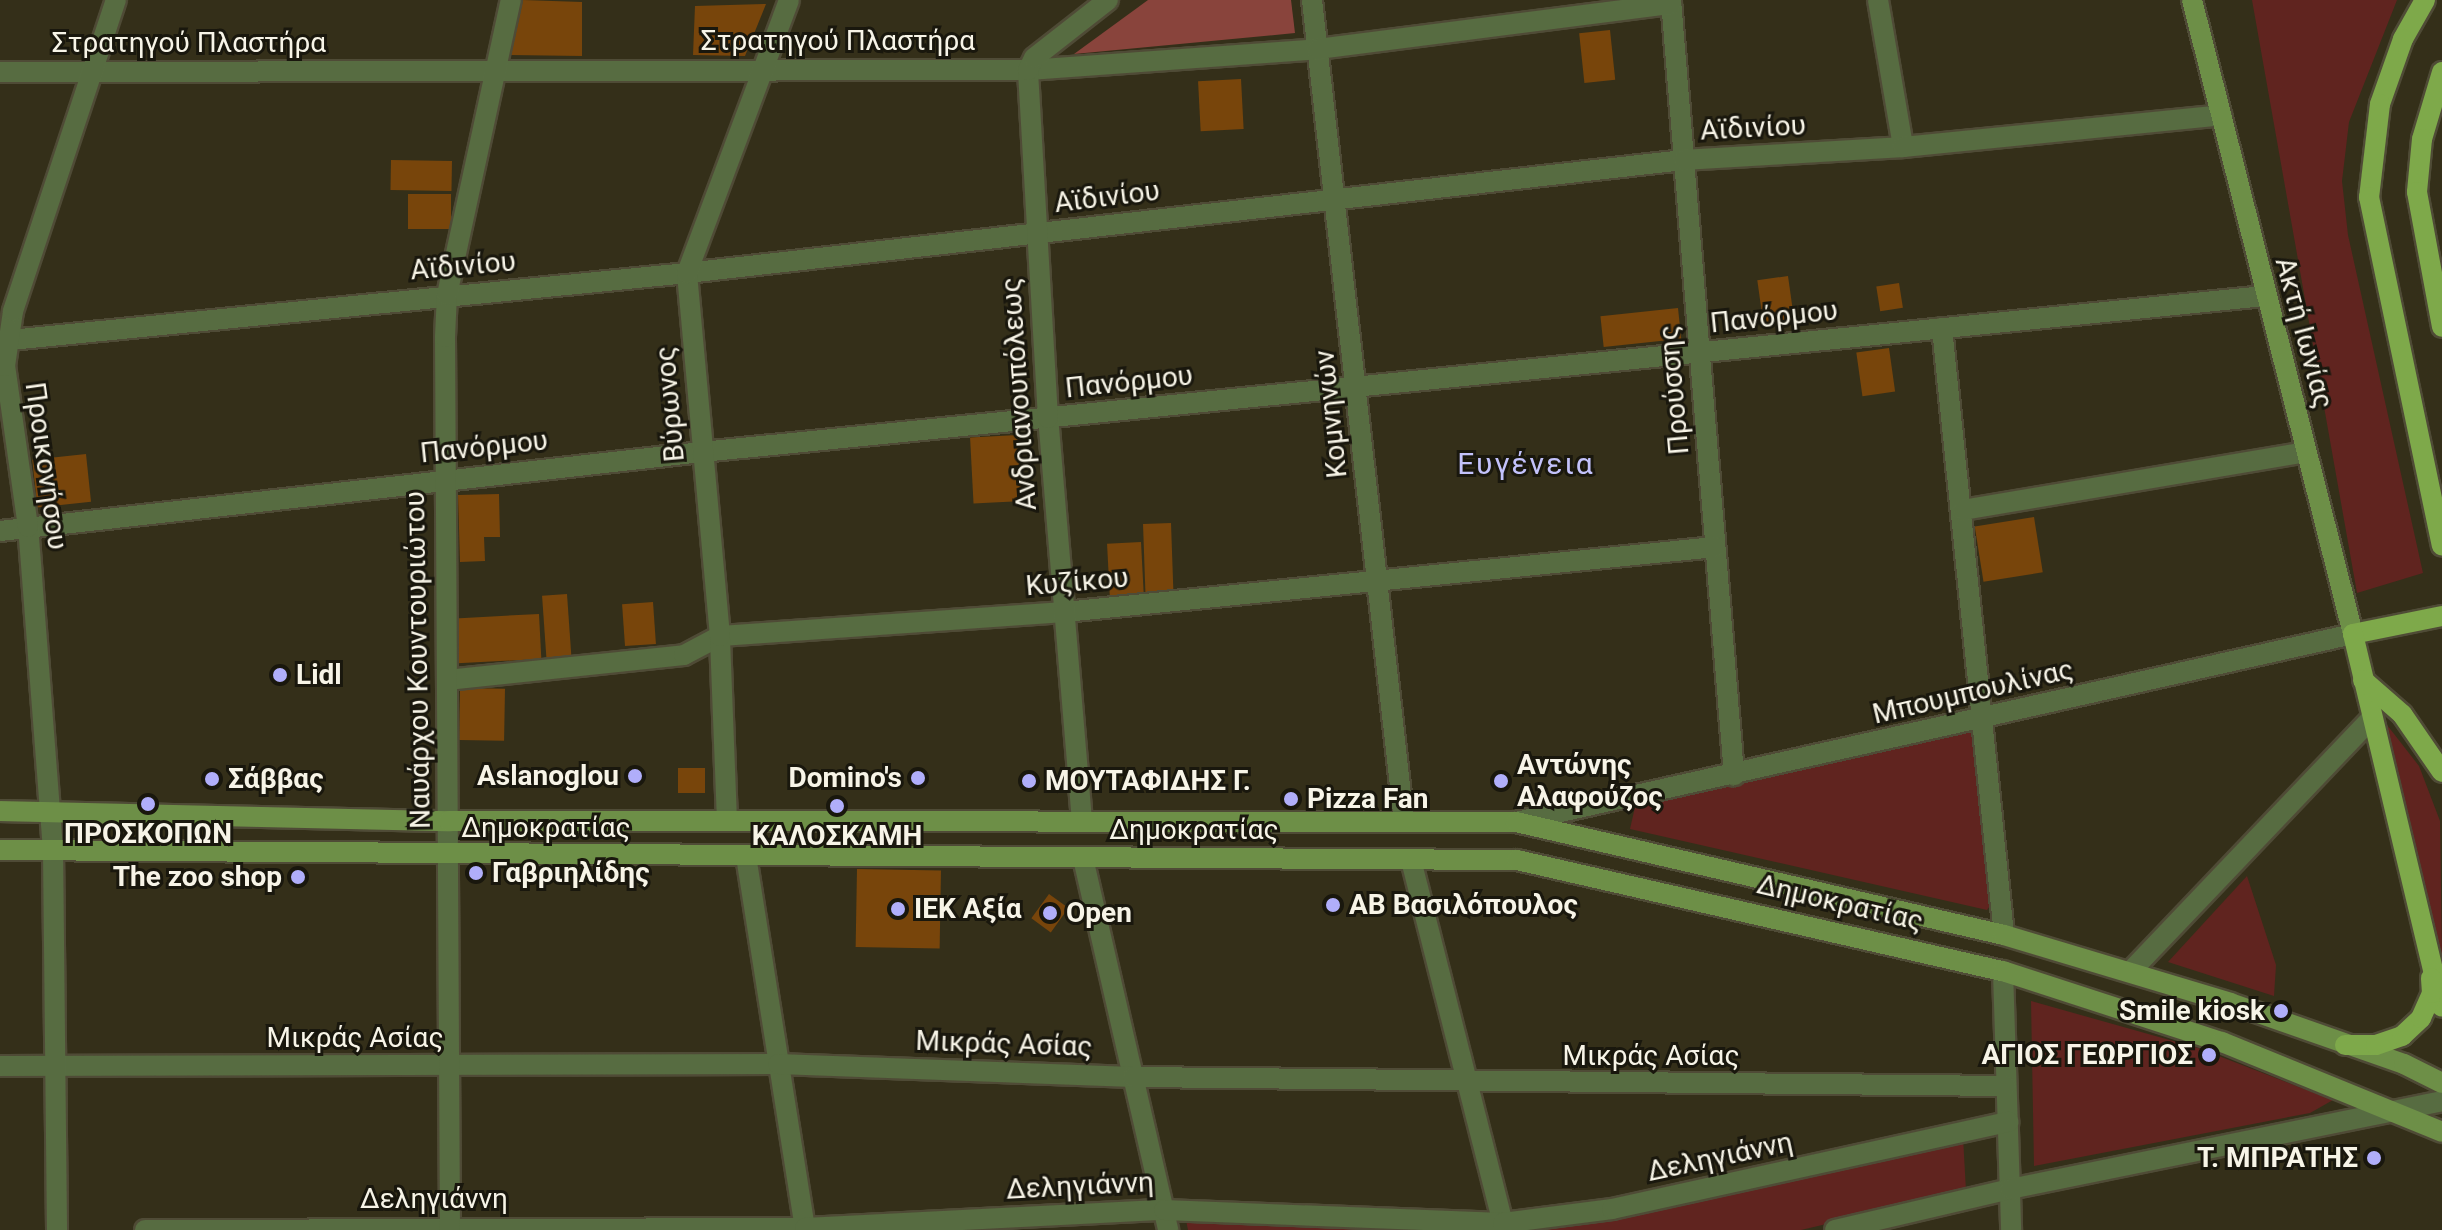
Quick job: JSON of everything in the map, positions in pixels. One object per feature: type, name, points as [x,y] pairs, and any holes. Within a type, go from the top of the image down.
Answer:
[{"type":"main road","name":"Ακτή Ιωνίας","points":[[2192,0],[2353,634],[2442,1007]]},
{"type":"main road","points":[[2425,0],[2403,39],[2380,104],[2369,197],[2442,545]]},
{"type":"main road","points":[[2442,72],[2422,139],[2417,192],[2442,327]]},
{"type":"main road","name":"Μπουμπουλίνας","points":[[2353,634],[2442,616]]},
{"type":"main road","points":[[2363,680],[2410,723],[2442,772]]},
{"type":"main road","name":"Δημοκρατίας","points":[[0,811],[449,821],[1516,822],[2004,935],[2131,971],[2404,1064],[2442,1083]]},
{"type":"main road","name":"Δημοκρατίας","points":[[0,850],[1517,860],[2003,971],[2222,1042],[2442,1132]]},
{"type":"main road","points":[[2345,1045],[2376,1045],[2402,1036],[2421,1018],[2432,993],[2431,966]]},
{"type":"street","name":"Προικονήσου","points":[[57,1230],[53,850],[28,527],[6,395],[4,341],[116,0]]},
{"type":"street","name":"Ναυάρχου Κουντουριώτου","points":[[450,1228],[449,821],[443,479],[447,295],[511,0]]},
{"type":"street","name":"Βύρωνος","points":[[727,821],[720,636],[687,273],[789,0]]},
{"type":"street","points":[[1028,70],[1034,58],[1108,0]]},
{"type":"street","name":"Κομνηνών","points":[[1312,0],[1404,822]]},
{"type":"street","points":[[1878,0],[1903,147]]},
{"type":"street","name":"Στρατηγού Πλαστήρα","points":[[0,72],[1028,70],[1318,49],[1671,2]]},
{"type":"street","name":"Προύσσης","points":[[1671,2],[1734,775]]},
{"type":"street","name":"Ανδριανουπόλεως","points":[[1028,70],[1048,418],[1082,821]]},
{"type":"street","name":"Αϊδινίου","points":[[4,341],[687,273],[1684,160],[1903,147],[2221,115]]},
{"type":"street","name":"Πανόρμου","points":[[0,531],[702,452],[2265,296]]},
{"type":"street","points":[[1942,328],[1985,718],[2004,935]]},
{"type":"street","points":[[1963,510],[2306,452]]},
{"type":"street","name":"Κυζίκου","points":[[447,680],[684,655],[720,636],[1065,612],[1715,547]]},
{"type":"street","name":"Μπουμπουλίνας","points":[[1516,822],[2353,634]]},
{"type":"street","points":[[2131,971],[2371,719]]},
{"type":"street","points":[[746,856],[805,1229]]},
{"type":"street","points":[[1083,858],[1166,1220]]},
{"type":"street","points":[[1411,860],[1503,1223]]},
{"type":"street","points":[[2003,971],[2011,1230]]},
{"type":"street","name":"Μικράς Ασίας","points":[[0,1066],[778,1064],[1133,1077],[1466,1083],[2006,1086]]},
{"type":"street","points":[[1835,1230],[2010,1189],[2442,1101]]},
{"type":"street","name":"Δεληγιάννη","points":[[145,1230],[805,1229],[1166,1220],[1503,1223],[1612,1209],[2009,1122]]},
{"type":"shaded area","points":[[1148,0],[1291,0],[1295,33],[1074,54]]},
{"type":"shaded area","points":[[2252,0],[2397,0],[2349,122],[2342,181],[2348,235],[2423,573],[2357,593]]},
{"type":"shaded area","points":[[2373,707],[2419,766],[2440,821],[2442,958]]},
{"type":"shaded area","points":[[1981,726],[1996,897],[1987,910],[1630,829],[1635,807]]},
{"type":"shaded area","points":[[2247,876],[2276,965],[2274,996],[2168,962]]},
{"type":"shaded area","points":[[2031,1001],[2198,1048],[2333,1100],[2310,1113],[2034,1166]]},
{"type":"shaded area","points":[[1963,1137],[1966,1191],[1801,1230],[1522,1230]]},
{"type":"shaded area","points":[[1186,1220],[1429,1230],[1188,1230]]},
{"type":"building","points":[[523,0],[582,2],[582,56],[510,55]]},
{"type":"building","points":[[766,4],[745,56],[693,55],[695,6]]},
{"type":"building","points":[[1610,30],[1615,80],[1584,83],[1579,33]]},
{"type":"building","points":[[1241,79],[1244,129],[1201,131],[1198,81]]},
{"type":"building","points":[[391,160],[452,161],[451,191],[390,190]]},
{"type":"building","points":[[408,194],[451,194],[451,229],[408,229]]},
{"type":"building","points":[[1788,276],[1794,321],[1764,325],[1757,280]]},
{"type":"building","points":[[1899,283],[1903,308],[1880,311],[1876,287]]},
{"type":"building","points":[[1678,308],[1681,339],[1604,347],[1600,316]]},
{"type":"building","points":[[1889,348],[1895,392],[1862,396],[1856,353]]},
{"type":"building","points":[[1019,435],[1022,501],[974,503],[970,438]]},
{"type":"building","points":[[86,454],[91,502],[37,507],[32,460]]},
{"type":"building","points":[[499,494],[500,537],[484,537],[485,561],[460,562],[458,495]]},
{"type":"building","points":[[2034,517],[2043,572],[1983,582],[1975,526]]},
{"type":"building","points":[[1171,523],[1174,596],[1146,597],[1143,524]]},
{"type":"building","points":[[1141,542],[1144,597],[1110,599],[1107,544]]},
{"type":"building","points":[[567,594],[571,656],[546,658],[542,596]]},
{"type":"building","points":[[653,602],[656,644],[625,646],[622,604]]},
{"type":"building","points":[[539,614],[541,659],[457,663],[455,618]]},
{"type":"building","points":[[460,688],[505,689],[504,741],[459,740]]},
{"type":"building","points":[[678,768],[705,768],[705,793],[678,793]]},
{"type":"building","name":"ΙΕΚ Αξία","points":[[857,869],[941,870],[940,948],[856,947]]},
{"type":"building","name":"Open","points":[[1049,894],[1068,908],[1051,932],[1031,918]]},
{"type":"place","name":"Lidl","points":[[280,675]]},
{"type":"place","name":"Aslanoglou","points":[[635,776]]},
{"type":"place","name":"Domino's","points":[[918,778]]},
{"type":"place","name":"Σάββας","points":[[212,779]]},
{"type":"place","name":"ΜΟΥΤΑΦΙΔΗΣ Γ.","points":[[1029,781]]},
{"type":"place","name":"Αντώνης Αλαφούζος","points":[[1501,781]]},
{"type":"place","name":"Pizza Fan","points":[[1291,799]]},
{"type":"place","name":"ΠΡΟΣΚΟΠΩΝ","points":[[148,804]]},
{"type":"place","name":"ΚΑΛΟΣΚΑΜΗ","points":[[837,806]]},
{"type":"place","name":"Γαβριηλίδης","points":[[476,873]]},
{"type":"place","name":"The zoo shop","points":[[298,877]]},
{"type":"place","name":"ΑΒ Βασιλόπουλος","points":[[1333,905]]},
{"type":"place","name":"ΙΕΚ Αξία","points":[[898,909]]},
{"type":"place","name":"Open","points":[[1050,913]]},
{"type":"place","name":"Smile kiosk","points":[[2281,1011]]},
{"type":"place","name":"ΑΓΙΟΣ ΓΕΩΡΓΙΟΣ","points":[[2209,1055]]},
{"type":"place","name":"Τ. ΜΠΡΑΤΗΣ","points":[[2374,1158]]},
{"type":"district","name":"Ευγένεια","points":[[1526,464]]}]
